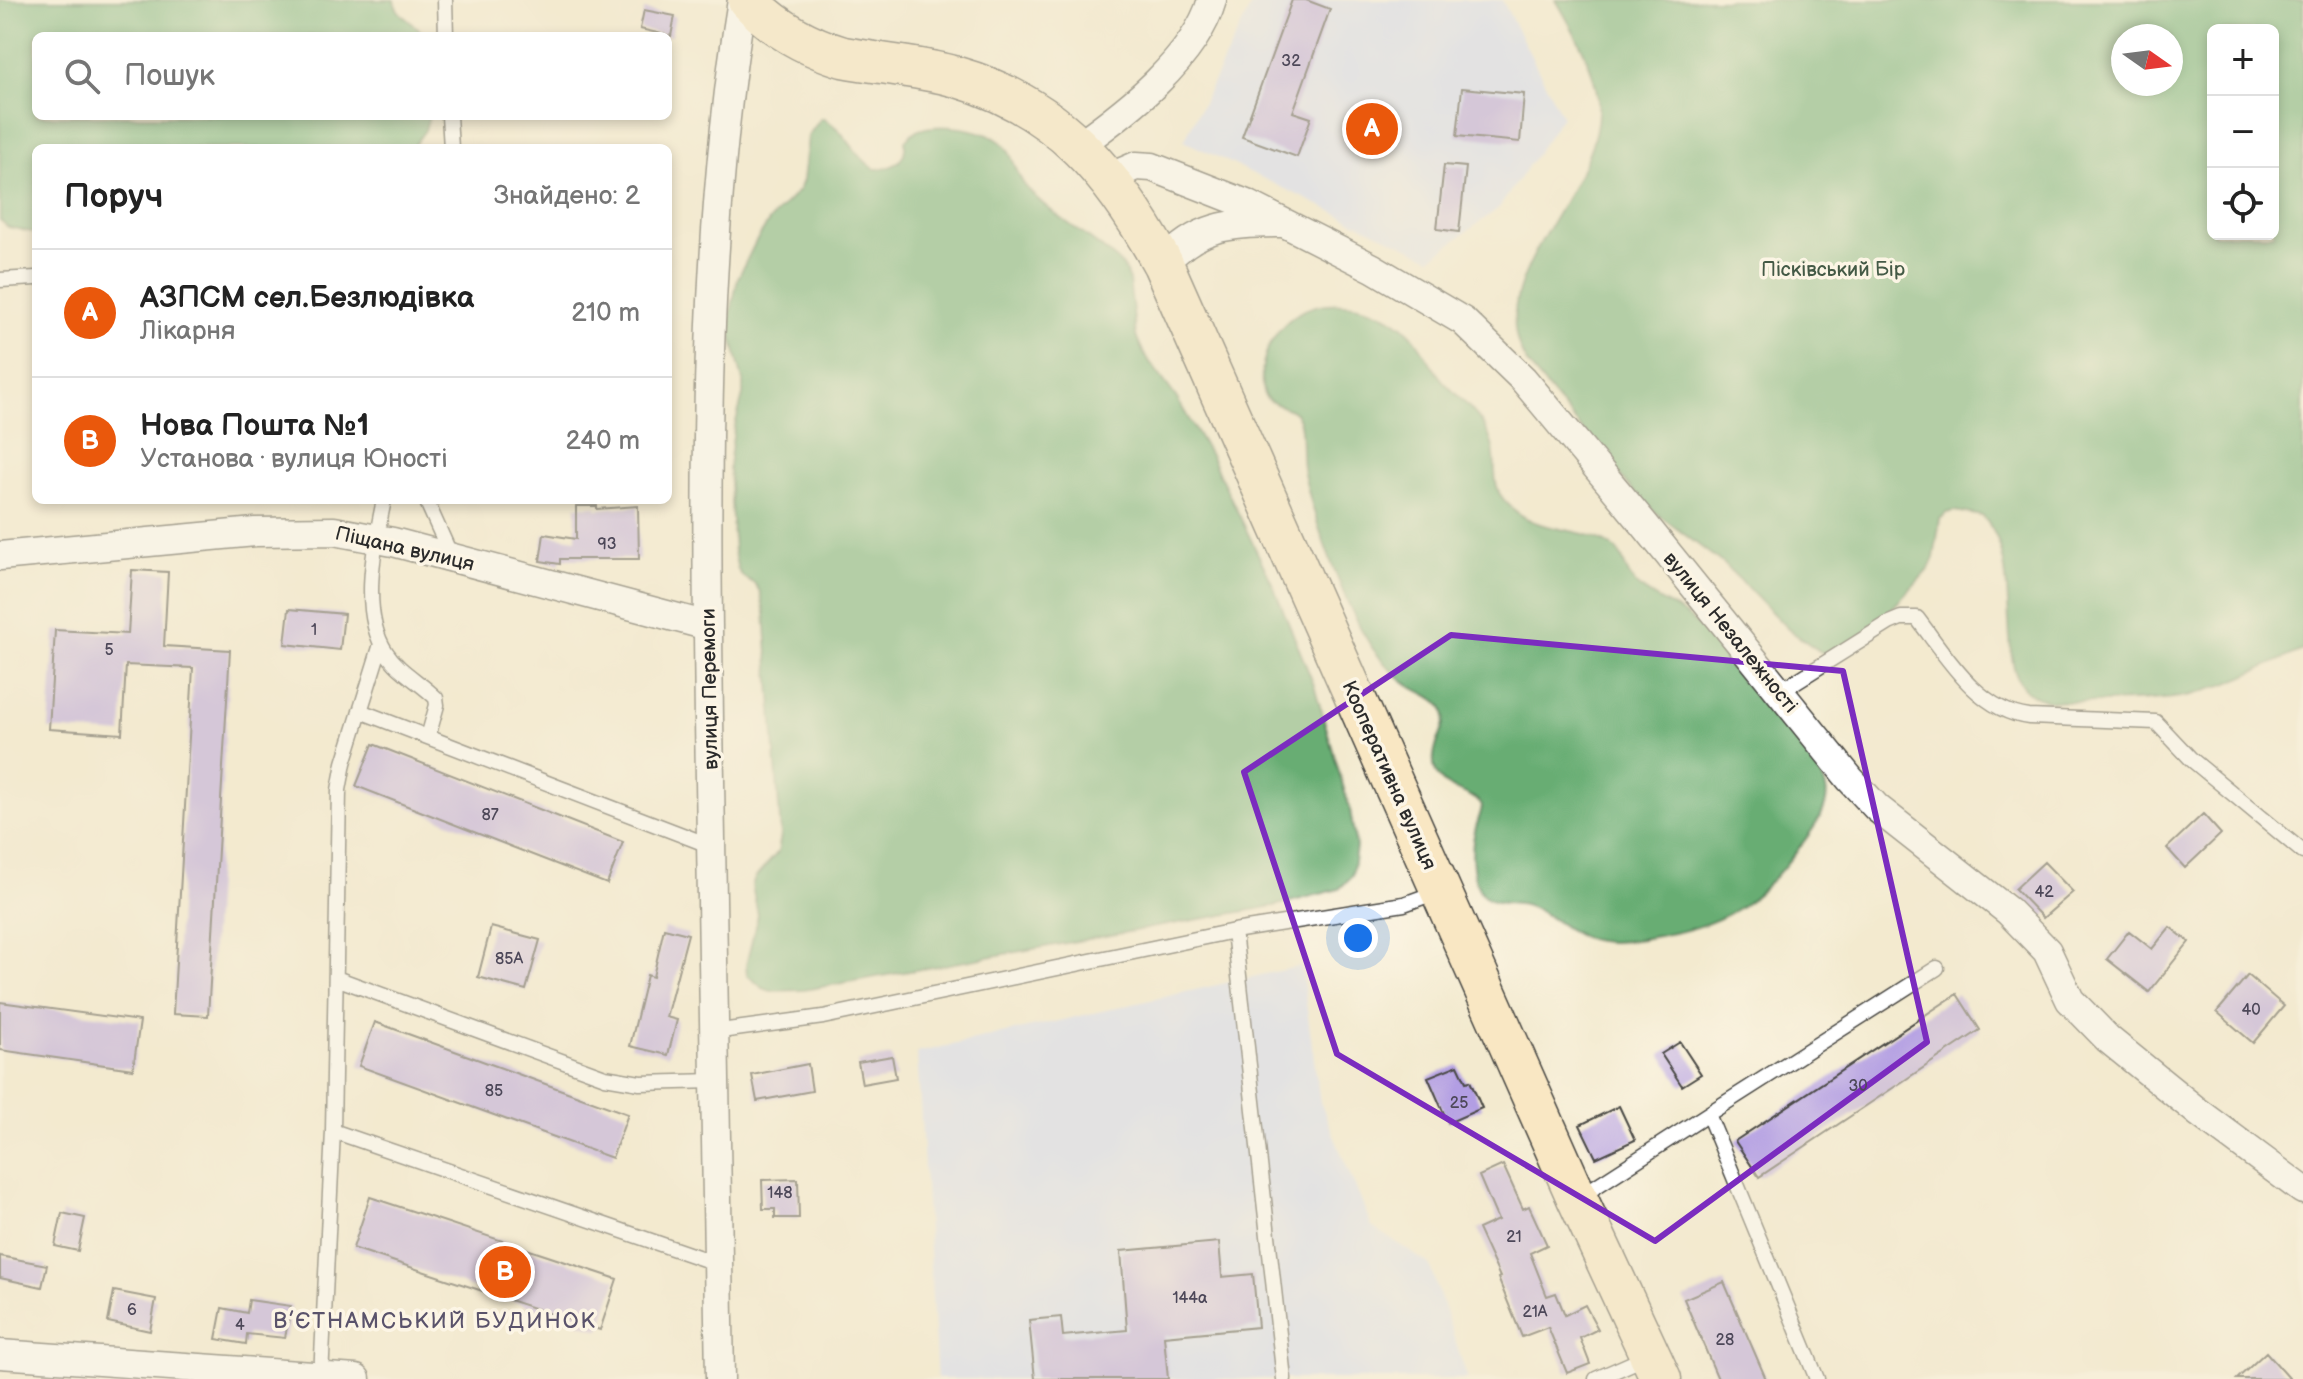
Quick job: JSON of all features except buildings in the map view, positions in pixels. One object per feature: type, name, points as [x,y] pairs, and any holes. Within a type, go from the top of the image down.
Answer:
[{"type":"street","name":"вулиця Перемоги","points":[[720,1379],[708,626],[709,435],[718,188],[726,105],[742,0]]},
{"type":"street","name":"Кооперативна вулиця","points":[[748,0],[781,29],[826,52],[955,77],[1012,97],[1049,120],[1079,145],[1108,178],[1143,228],[1163,264],[1655,1367]]},
{"type":"street","points":[[1079,145],[1130,106],[1186,50],[1212,0]]},
{"type":"street","name":"вулиця Незалежності","points":[[1108,178],[1136,166],[1152,167],[1249,205],[1373,268],[1463,321],[1523,379],[1877,808],[2008,911],[2047,951],[2070,1000],[2108,1039],[2198,1112],[2303,1190]]},
{"type":"street","points":[[1163,264],[1176,249],[1192,238],[1229,224],[1284,223]]},
{"type":"street","name":"Піщана вулиця","points":[[0,556],[284,530],[334,531],[376,538],[708,626]]},
{"type":"street","points":[[0,1354],[356,1379]]},
{"type":"lane","points":[[445,0],[446,32]]},
{"type":"lane","points":[[449,120],[451,144]]},
{"type":"lane","points":[[0,280],[32,278]]},
{"type":"lane","points":[[383,504],[371,567],[374,616],[381,644],[396,665],[436,698],[428,737]]},
{"type":"lane","points":[[428,504],[452,558]]},
{"type":"lane","points":[[1779,692],[1889,623],[1901,618],[1917,618],[1990,704],[2014,715],[2029,717],[2156,722],[2191,759],[2303,852]]},
{"type":"lane","points":[[321,1377],[333,1131],[339,790],[381,644]]},
{"type":"lane","points":[[360,711],[711,846]]},
{"type":"lane","points":[[713,1032],[823,1017],[1234,931],[1404,904],[1441,890]]},
{"type":"lane","points":[[1234,931],[1284,1379]]},
{"type":"lane","points":[[1577,1198],[1937,968]]},
{"type":"lane","points":[[336,978],[605,1077],[640,1083],[714,1081]]},
{"type":"lane","points":[[1708,1114],[1817,1379]]},
{"type":"lane","points":[[333,1131],[718,1264]]},
{"type":"lane","points":[[1596,1379],[1655,1367]]},
{"type":"highlighted area","points":[[1451,635],[1843,671],[1927,1042],[1655,1241],[1337,1054],[1244,772]]},
{"type":"shaded area","points":[[1254,0],[1502,0],[1562,116],[1499,208],[1431,258],[1184,141]]},
{"type":"shaded area","points":[[1301,966],[1320,1102],[1372,1227],[1429,1264],[1468,1379],[937,1379],[917,1053]]},
{"type":"green space","points":[[0,0],[394,0],[398,11],[422,32],[32,32],[32,120],[428,120],[415,144],[32,144],[32,232],[8,227],[0,220]]},
{"type":"green space","name":"Пісківський Бір","points":[[1556,0],[2303,0],[2303,650],[2223,685],[2182,697],[2067,702],[2036,697],[2024,687],[2014,668],[2004,566],[1993,530],[1982,516],[1955,511],[1940,519],[1934,558],[1929,569],[1858,645],[1833,656],[1821,652],[1789,630],[1726,566],[1643,503],[1529,366],[1516,334],[1516,302],[1527,269],[1582,169],[1595,135],[1598,101],[1593,74]]},
{"type":"green space","points":[[821,118],[836,128],[875,169],[898,162],[904,154],[905,141],[923,129],[963,128],[989,135],[1003,144],[1022,181],[1037,198],[1123,266],[1129,280],[1136,336],[1144,354],[1176,397],[1211,457],[1272,583],[1314,685],[1350,810],[1356,847],[1352,876],[1339,889],[1274,906],[804,990],[771,991],[747,975],[746,965],[758,915],[752,886],[755,878],[778,852],[781,835],[765,613],[760,592],[738,570],[734,553],[729,466],[743,381],[730,316],[738,278],[755,243],[770,220],[799,190],[808,136]]},
{"type":"green space","points":[[1326,304],[1361,306],[1384,314],[1404,327],[1444,382],[1483,424],[1493,449],[1497,487],[1505,501],[1530,520],[1586,534],[1613,547],[1621,555],[1631,579],[1703,630],[1766,699],[1805,750],[1826,789],[1824,809],[1790,860],[1745,904],[1688,930],[1613,942],[1587,938],[1540,911],[1521,904],[1493,901],[1482,894],[1474,874],[1472,851],[1482,806],[1472,797],[1442,782],[1434,766],[1444,722],[1442,707],[1391,670],[1362,631],[1315,517],[1303,467],[1299,420],[1290,410],[1267,399],[1264,394],[1262,371],[1265,357],[1278,332],[1299,313]]},
{"type":"place","name":"АЗПСМ сел.Безлюдівка","points":[[1372,129]]},
{"type":"place","name":"Нова Пошта №1","points":[[505,1272]]},
{"type":"district","name":"В’ЄТНАМСЬКИЙ БУДИНОК","points":[[435,1320]]}]
